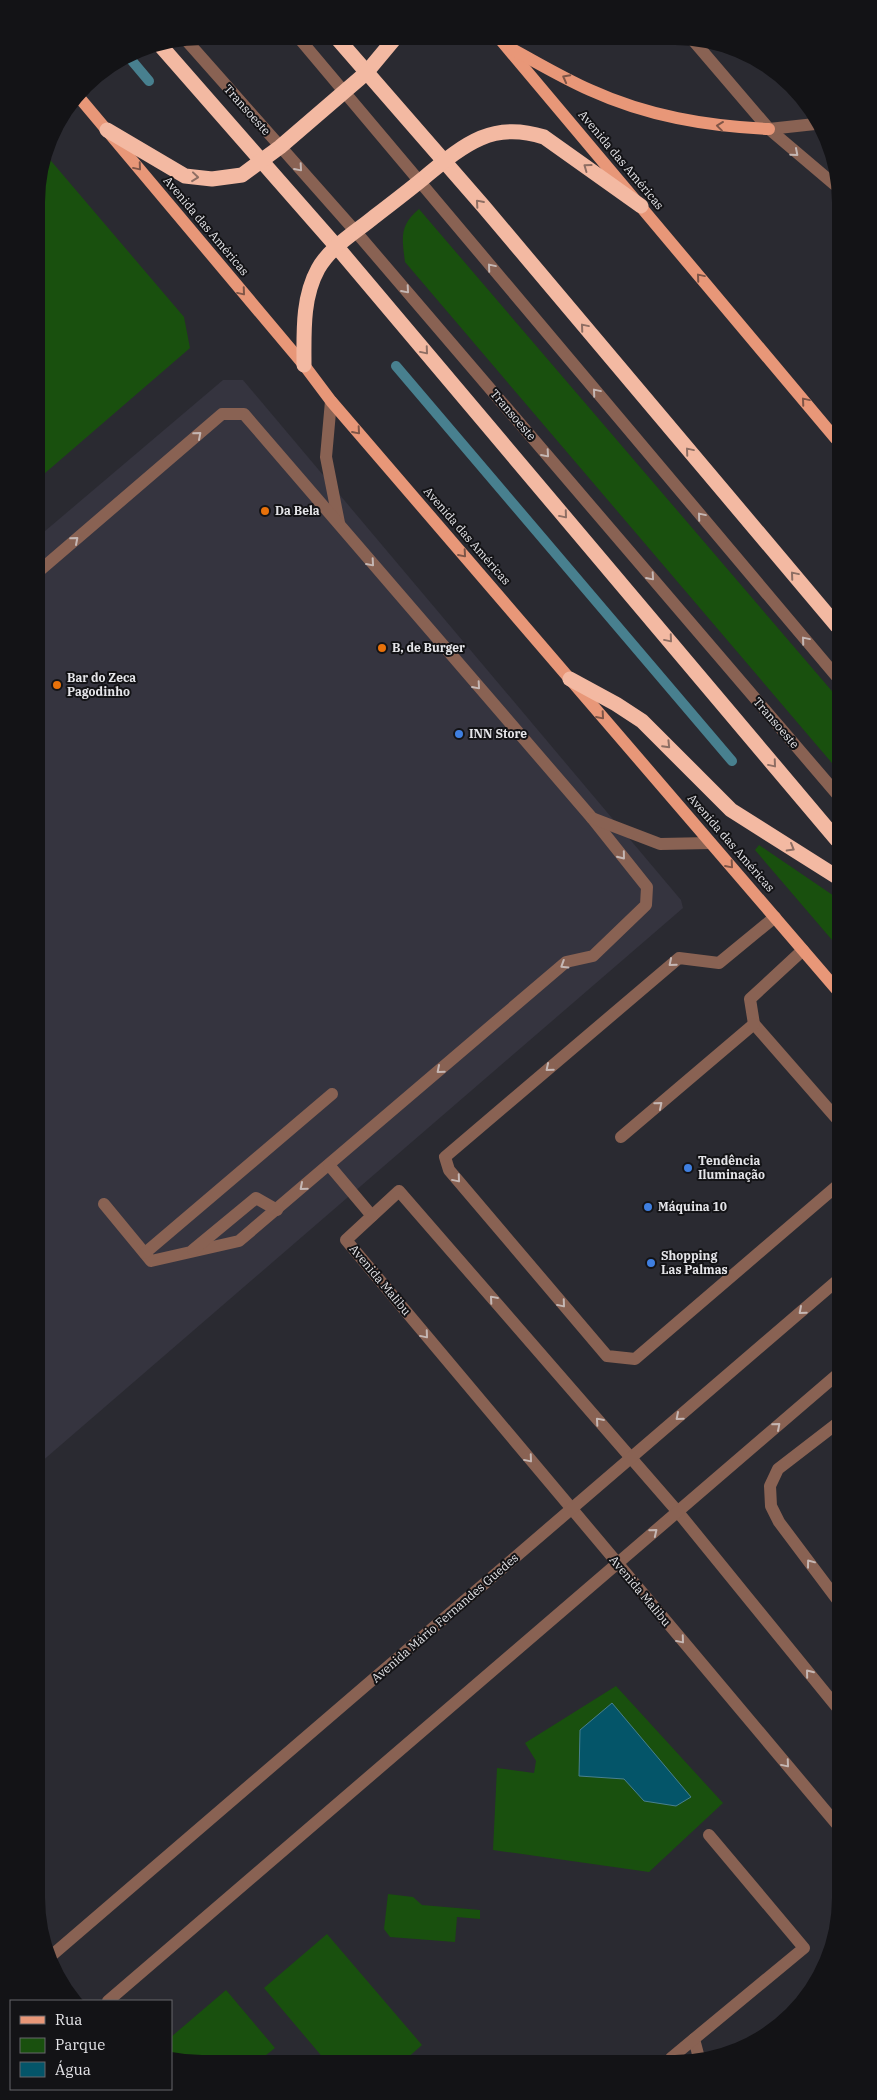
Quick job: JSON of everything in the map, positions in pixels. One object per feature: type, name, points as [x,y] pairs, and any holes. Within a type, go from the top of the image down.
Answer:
[{"type":"highway","points":[[343,45],[832,621]]},
{"type":"highway","points":[[107,130],[185,176],[212,179],[242,174],[280,148],[366,72],[390,45]]},
{"type":"highway","points":[[164,50],[337,247],[832,834]]},
{"type":"highway","points":[[304,365],[304,317],[318,268],[337,247],[420,180],[462,148],[481,138],[504,131],[526,131],[544,136],[641,206]]},
{"type":"highway","points":[[570,679],[616,704],[642,721],[731,810],[832,874]]},
{"type":"main road","name":"Avenida das Américas","points":[[505,45],[832,434]]},
{"type":"main road","points":[[508,45],[590,90],[633,107],[689,122],[722,127],[769,129]]},
{"type":"main road","name":"Avenida das Américas","points":[[83,101],[304,365],[331,401],[832,984]]},
{"type":"street","name":"Transoeste","points":[[191,45],[356,232],[832,788]]},
{"type":"street","points":[[305,45],[832,671]]},
{"type":"street","points":[[699,47],[769,129],[831,182]]},
{"type":"street","points":[[769,129],[811,124]]},
{"type":"street","points":[[331,401],[326,457],[339,526]]},
{"type":"street","points":[[45,566],[222,414],[244,414],[592,818],[647,887],[646,905],[593,956],[566,962],[239,1241],[151,1261],[104,1204]]},
{"type":"street","points":[[592,818],[660,844],[710,843]]},
{"type":"street","points":[[775,917],[719,963],[679,958],[445,1157],[449,1170],[606,1356],[635,1359],[832,1190]]},
{"type":"street","points":[[803,950],[750,999],[754,1024],[832,1113]]},
{"type":"street","points":[[621,1137],[754,1024]]},
{"type":"street","points":[[145,1254],[332,1094]]},
{"type":"street","points":[[329,1165],[372,1216]]},
{"type":"street","name":"Avenida Malibu","points":[[832,1701],[678,1512],[400,1191],[346,1240],[832,1819]]},
{"type":"street","points":[[193,1251],[256,1198],[277,1210]]},
{"type":"street","name":"Avenida Mário Fernandes Guedes","points":[[55,1952],[832,1284]]},
{"type":"street","points":[[109,2000],[832,1379]]},
{"type":"street","points":[[832,1427],[778,1469],[770,1486],[771,1506],[779,1522],[832,1592]]},
{"type":"street","points":[[675,2055],[804,1948],[709,1834]]},
{"type":"street","points":[[694,2039],[698,2053]]},
{"type":"shaded area","points":[[223,380],[243,380],[681,900],[683,908],[45,1459],[45,531]]},
{"type":"green space","points":[[51,160],[184,317],[190,348],[45,473],[45,192]]},
{"type":"green space","points":[[419,209],[832,691],[832,763],[405,262],[403,233],[413,215]]},
{"type":"green space","points":[[759,845],[832,895],[832,940],[755,850]]},
{"type":"green space","points":[[616,1686],[723,1803],[649,1872],[493,1850],[497,1768],[534,1773],[536,1761],[525,1743]]},
{"type":"green space","points":[[388,1894],[413,1897],[422,1905],[480,1910],[480,1919],[457,1917],[455,1942],[390,1937],[384,1929]]},
{"type":"green space","points":[[327,1934],[422,2045],[411,2055],[321,2055],[264,1988]]},
{"type":"green space","points":[[226,1990],[275,2048],[266,2055],[192,2055],[172,2052],[172,2036]]},
{"type":"water","points":[[612,1703],[691,1797],[676,1806],[644,1801],[624,1779],[579,1776],[580,1730]]},
{"type":"waterway","points":[[133,62],[149,81]]},
{"type":"waterway","points":[[396,366],[732,761]]},
{"type":"place","name":"Da Bela","points":[[265,511]]},
{"type":"place","name":"B, de Burger","points":[[382,648]]},
{"type":"place","name":"Bar do Zeca Pagodinho","points":[[57,685]]},
{"type":"place","name":"INN Store","points":[[459,734]]},
{"type":"place","name":"Tendência Iluminação","points":[[688,1168]]},
{"type":"place","name":"Máquina 10","points":[[648,1207]]},
{"type":"place","name":"Shopping Las Palmas","points":[[651,1263]]}]
